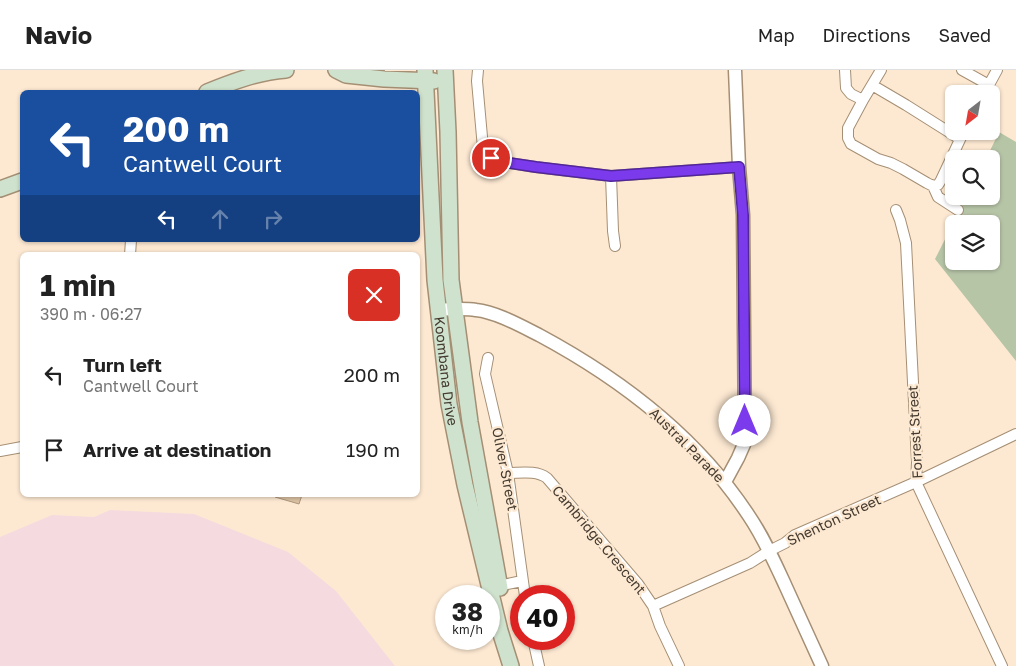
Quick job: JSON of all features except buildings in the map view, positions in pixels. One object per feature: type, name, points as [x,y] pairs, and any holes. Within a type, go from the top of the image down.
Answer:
[{"type":"main road","points":[[212,90],[250,74],[286,70]]},
{"type":"main road","points":[[336,70],[346,75],[388,79],[445,75]]},
{"type":"main road","name":"Koombana Drive","points":[[425,75],[435,280],[451,413],[465,485],[494,585]]},
{"type":"main road","name":"Koombana Drive","points":[[445,75],[448,132],[450,280],[494,585]]},
{"type":"main road","points":[[388,79],[399,90]]},
{"type":"main road","points":[[420,140],[429,165]]},
{"type":"main road","points":[[0,189],[20,182]]},
{"type":"main road","name":"Koombana Drive","points":[[500,613],[512,666]]},
{"type":"street","points":[[478,70],[483,148],[491,158],[503,162],[536,167],[611,176],[739,167]]},
{"type":"street","points":[[725,482],[745,442],[743,215],[735,70]]},
{"type":"street","points":[[845,70],[846,88],[863,100]]},
{"type":"street","points":[[881,70],[848,128],[848,138],[851,144],[892,163],[933,186],[938,185],[941,180],[960,140]]},
{"type":"street","points":[[962,70],[982,85]]},
{"type":"street","points":[[989,85],[997,70]]},
{"type":"street","points":[[872,85],[945,126]]},
{"type":"street","points":[[611,176],[613,231],[616,246]]},
{"type":"street","points":[[933,186],[938,198],[958,210]]},
{"type":"street","name":"Forrest Street","points":[[896,210],[906,244],[917,462],[916,482],[1002,666]]},
{"type":"street","name":"Austral Parade","points":[[438,310],[478,310],[510,321],[545,338],[612,380],[671,425],[725,482],[750,517],[769,551],[822,666]]},
{"type":"street","name":"Oliver Street","points":[[488,358],[485,374],[508,473],[523,585]]},
{"type":"street","name":"Shenton Street","points":[[653,606],[750,563],[785,543],[795,535],[916,482],[1016,434]]},
{"type":"street","points":[[0,451],[20,446]]},
{"type":"street","name":"Cambridge Crescent","points":[[508,473],[533,472],[542,474],[547,478],[638,584],[653,606],[678,666]]},
{"type":"street","points":[[500,585],[522,581]]},
{"type":"street","points":[[535,650],[538,666]]},
{"type":"shaded area","points":[[110,510],[194,514],[288,552],[336,591],[395,666],[0,666],[0,537],[52,515],[94,517]]},
{"type":"green space","points":[[1000,133],[1016,142],[1016,361],[935,259],[945,239],[945,270],[1000,270],[1000,215],[957,215],[962,205],[1000,205],[1000,150],[990,150],[995,140],[1000,140]]},
{"type":"route","points":[[491,158],[503,162],[536,167],[611,176],[739,167],[743,215],[745,421]]}]
